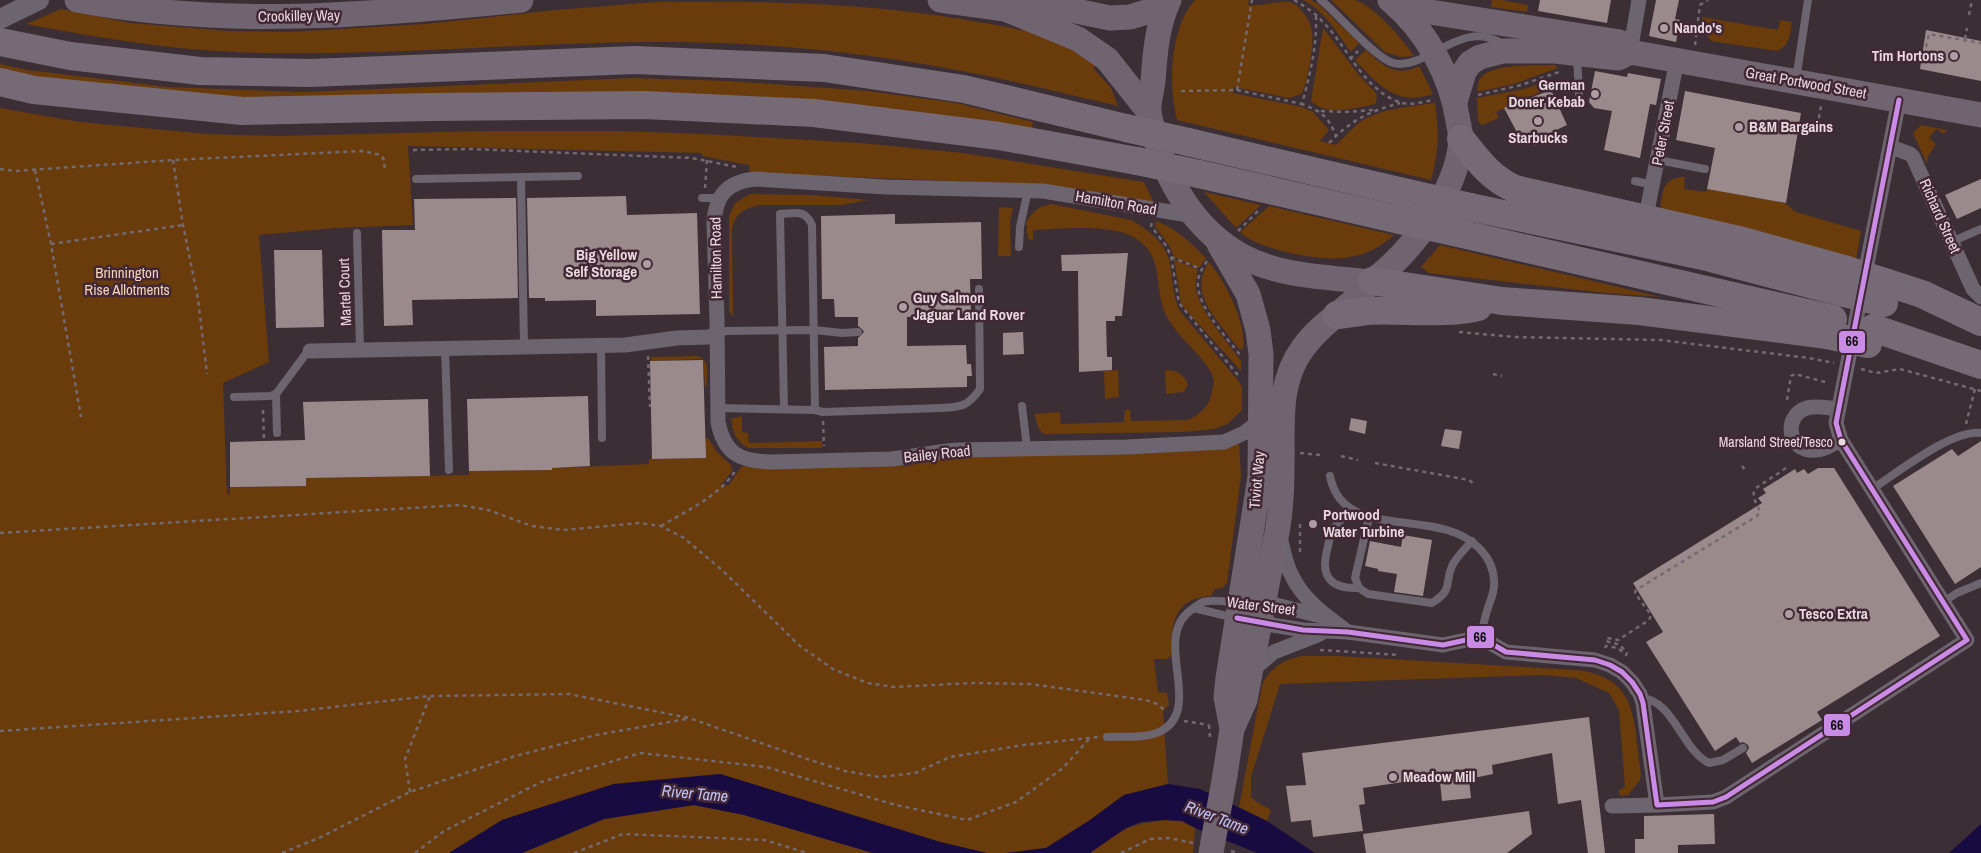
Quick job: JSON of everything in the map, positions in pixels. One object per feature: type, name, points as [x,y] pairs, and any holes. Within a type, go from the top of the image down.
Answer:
[{"type":"highway","points":[[0,42],[70,56],[200,70],[310,73],[635,60],[824,68],[964,89],[1470,207],[1703,256],[1842,280]]},
{"type":"highway","points":[[0,82],[34,90],[242,111],[644,105],[814,113],[999,136],[1199,174],[1454,232],[1830,327],[1947,354],[1978,377]]},
{"type":"highway","points":[[1461,139],[1486,170],[1501,183],[1514,189],[1743,241],[1842,280],[1886,293],[1981,329]]},
{"type":"highway","points":[[1371,282],[1502,301],[1830,327]]},
{"type":"highway","points":[[1886,293],[1922,294],[1981,322]]},
{"type":"highway","points":[[1331,320],[1368,311],[1470,309],[1502,301]]},
{"type":"main road","name":"Crookilley Way","points":[[77,0],[146,10],[238,18],[335,16],[415,11],[521,0]]},
{"type":"main road","points":[[940,0],[1005,9],[1078,39],[1096,50],[1113,65],[1149,112]]},
{"type":"main road","points":[[1005,9],[1037,3],[1110,18],[1130,17],[1168,3]]},
{"type":"main road","points":[[1168,3],[1154,55],[1149,112],[1158,149],[1170,179],[1195,216],[1220,244],[1242,257],[1270,267],[1304,275],[1371,282]]},
{"type":"main road","points":[[1394,3],[1433,51],[1445,70],[1455,99],[1461,139]]},
{"type":"main road","name":"Great Portwood Street","points":[[1394,3],[1484,22],[1572,52]]},
{"type":"main road","name":"Great Portwood Street","points":[[1455,99],[1464,72],[1470,63],[1480,57],[1510,50],[1572,52],[1620,42],[1630,52],[1686,52],[1796,82],[1981,115]]},
{"type":"main road","name":"Tiviot Way","points":[[1232,729],[1226,697],[1250,612],[1289,522],[1282,502],[1282,413],[1284,390],[1288,374],[1295,360],[1314,335],[1352,302],[1422,232],[1432,217],[1452,177],[1461,139]]},
{"type":"main road","name":"Tiviot Way","points":[[1211,853],[1232,729],[1245,700],[1251,672],[1250,612],[1260,477],[1261,354],[1258,330],[1248,294],[1220,244]]},
{"type":"street","points":[[0,19],[39,0]]},
{"type":"street","points":[[1630,52],[1639,0]]},
{"type":"street","name":"Peter Street","points":[[1648,206],[1686,52]]},
{"type":"street","points":[[1612,806],[1713,802],[1726,797],[1966,640],[1841,440],[1836,423],[1899,100]]},
{"type":"street","name":"Richard Street","points":[[1891,147],[1913,157],[1973,289],[1980,296]]},
{"type":"street","name":"Hamilton Road","points":[[717,334],[715,210],[719,198],[732,185],[755,179],[886,187],[1043,190],[1195,216]]},
{"type":"street","points":[[310,351],[625,345],[677,338],[708,337],[717,334]]},
{"type":"street","name":"Bailey Road","points":[[717,334],[720,432],[725,444],[737,456],[751,461],[891,459],[910,458],[936,451],[1126,447],[1224,442],[1244,433],[1260,422]]},
{"type":"street","points":[[1838,409],[1807,408],[1795,415],[1791,420],[1790,428],[1798,444],[1804,449],[1810,450],[1826,447],[1841,440]]},
{"type":"street","name":"Water Street","points":[[1289,522],[1291,576],[1328,625]]},
{"type":"street","name":"Water Street","points":[[1250,612],[1276,606],[1348,632],[1443,644],[1480,637]]},
{"type":"street","name":"Water Street","points":[[1251,672],[1274,652],[1328,625]]},
{"type":"street","points":[[1480,637],[1506,652],[1595,660],[1610,665],[1622,672],[1632,682],[1641,698],[1657,805]]},
{"type":"lane","points":[[1321,0],[1374,51],[1392,62],[1409,63],[1457,40],[1473,37],[1495,38],[1510,50]]},
{"type":"lane","points":[[1796,82],[1808,0]]},
{"type":"lane","points":[[1572,52],[1578,94]]},
{"type":"lane","points":[[1658,160],[1705,169]]},
{"type":"lane","points":[[416,179],[578,176]]},
{"type":"lane","points":[[521,177],[524,347]]},
{"type":"lane","points":[[1635,181],[1653,185]]},
{"type":"lane","points":[[1019,247],[1020,226],[1028,190]]},
{"type":"lane","points":[[702,198],[719,198]]},
{"type":"lane","points":[[784,408],[780,214],[803,213],[809,217],[812,225],[814,330],[819,411]]},
{"type":"lane","points":[[1951,242],[1981,229]]},
{"type":"lane","name":"Martel Court","points":[[357,234],[360,349]]},
{"type":"lane","points":[[718,408],[784,408],[819,411],[942,408],[960,407],[967,404],[980,389],[979,289]]},
{"type":"lane","points":[[717,334],[726,331],[782,330],[858,332]]},
{"type":"lane","points":[[601,346],[602,438]]},
{"type":"lane","points":[[445,348],[449,470]]},
{"type":"lane","points":[[234,397],[270,396],[276,394],[310,351]]},
{"type":"lane","points":[[276,394],[277,433]]},
{"type":"lane","points":[[1022,406],[1027,448]]},
{"type":"lane","points":[[1872,489],[1931,450],[1962,434],[1981,433]]},
{"type":"lane","points":[[1330,476],[1338,498],[1350,510],[1369,517],[1441,528],[1472,541],[1483,552],[1492,567],[1494,595],[1487,610],[1480,637]]},
{"type":"lane","points":[[1350,510],[1332,532],[1326,556],[1326,574],[1334,584],[1345,588],[1359,588],[1368,594],[1432,603],[1440,598],[1448,586],[1452,566],[1472,541]]},
{"type":"lane","points":[[1359,588],[1355,578],[1369,517]]},
{"type":"lane","points":[[1943,602],[1957,593],[1981,583]]},
{"type":"lane","name":"Water Street","points":[[1194,608],[1203,602],[1212,601],[1250,612]]},
{"type":"lane","points":[[1107,737],[1153,734],[1163,730],[1175,718],[1178,710],[1175,645],[1176,632],[1182,617],[1194,608],[1250,612]]},
{"type":"lane","points":[[1641,698],[1652,699],[1663,708],[1686,742],[1700,759],[1709,764],[1723,760],[1743,748]]},
{"type":"path","points":[[1237,90],[1252,0]]},
{"type":"path","points":[[1294,0],[1328,27],[1350,59],[1372,83],[1400,103]]},
{"type":"path","points":[[1686,52],[1700,5],[1708,0]]},
{"type":"path","points":[[1969,15],[1972,0]]},
{"type":"path","points":[[1302,104],[1313,64],[1317,36],[1316,16]]},
{"type":"path","points":[[1965,40],[1967,28]]},
{"type":"path","points":[[1926,48],[1929,34],[1981,43]]},
{"type":"path","points":[[1329,143],[1360,117],[1375,110],[1400,103],[1455,99],[1521,85],[1572,52]]},
{"type":"path","points":[[1182,92],[1237,90],[1302,104],[1319,111],[1330,121],[1336,136]]},
{"type":"path","points":[[1821,126],[1819,117],[1822,103]]},
{"type":"path","points":[[1319,111],[1375,110]]},
{"type":"path","points":[[413,150],[470,149],[692,158],[744,168]]},
{"type":"path","points":[[0,169],[6,171],[35,170],[173,160],[362,151],[381,155],[384,160],[385,172]]},
{"type":"path","points":[[173,160],[183,225],[198,299],[207,374]]},
{"type":"path","points":[[705,188],[707,160]]},
{"type":"path","points":[[35,170],[51,244],[81,417]]},
{"type":"path","points":[[1242,357],[1206,308],[1198,287],[1201,269],[1220,244],[1265,205]]},
{"type":"path","points":[[1154,210],[1151,226],[1167,247],[1171,257],[1179,303],[1236,373],[1247,381]]},
{"type":"path","points":[[51,244],[183,225]]},
{"type":"path","points":[[1171,257],[1201,269]]},
{"type":"path","points":[[1458,332],[1514,337],[1660,340],[1809,358],[1876,372],[1900,368],[1978,377]]},
{"type":"path","points":[[648,354],[650,407]]},
{"type":"path","points":[[1494,374],[1502,376]]},
{"type":"path","points":[[1786,400],[1791,376],[1795,374],[1833,384]]},
{"type":"path","points":[[1978,377],[1981,391]]},
{"type":"path","points":[[1965,426],[1978,377]]},
{"type":"path","points":[[263,410],[264,439]]},
{"type":"path","points":[[819,411],[824,441]]},
{"type":"path","points":[[1298,444],[1298,453],[1321,455]]},
{"type":"path","points":[[1341,456],[1358,460]]},
{"type":"path","points":[[1375,463],[1469,480],[1474,484]]},
{"type":"path","points":[[1742,466],[1745,470]]},
{"type":"path","points":[[1604,652],[1606,646],[1618,648],[1626,655],[1627,653],[1623,647],[1607,642],[1607,638],[1618,640],[1649,620],[1651,615],[1635,593],[1636,590],[1757,516],[1760,512],[1753,496],[1756,488],[1789,466]]},
{"type":"path","points":[[660,526],[708,499],[730,478],[738,467]]},
{"type":"path","points":[[0,533],[459,506],[488,510],[532,526],[564,530],[639,523],[660,526],[684,538],[722,570],[800,646],[833,669],[867,682],[894,687],[972,683],[1030,684],[1124,696],[1157,704]]},
{"type":"path","points":[[1289,522],[1300,561]]},
{"type":"path","points":[[1319,650],[1402,656]]},
{"type":"path","points":[[0,731],[298,710],[430,696],[569,694],[689,718],[845,771],[879,777],[915,773],[950,757],[1024,745],[1107,737]]},
{"type":"path","points":[[410,792],[404,758],[430,696]]},
{"type":"path","points":[[282,853],[320,837],[410,792],[514,756],[596,735],[689,718]]},
{"type":"path","points":[[415,853],[444,831],[541,782],[641,753],[766,767],[896,805],[967,820],[1016,802],[1063,768],[1090,738]]},
{"type":"path","points":[[574,853],[623,834],[765,840],[807,853]]},
{"type":"path","points":[[1122,853],[1150,838],[1169,838]]},
{"type":"green space","points":[[1195,0],[1249,0],[1248,5],[1290,2],[1300,9],[1309,21],[1313,40],[1307,78],[1301,94],[1289,98],[1234,87],[1233,93],[1302,107],[1313,112],[1329,130],[1320,141],[1336,145],[1359,123],[1375,114],[1435,103],[1438,142],[1431,180],[1177,120],[1172,90],[1173,57],[1180,25]]},
{"type":"green space","points":[[1303,0],[1311,0],[1318,4],[1359,43],[1351,52],[1324,16]]},
{"type":"green space","points":[[1331,0],[1354,0],[1370,8],[1395,32],[1414,56],[1401,57],[1385,52]]},
{"type":"green space","points":[[1492,0],[1528,5],[1527,12],[1491,7]]},
{"type":"green space","points":[[656,2],[771,2],[847,6],[923,13],[1015,29],[1053,39],[1097,63],[1093,68],[1111,88],[1118,106],[1048,89],[929,65],[835,51],[772,46],[621,42],[345,53],[234,52],[104,38],[26,24],[61,9],[131,23],[228,31],[290,32],[424,24]]},
{"type":"green space","points":[[1702,17],[1778,30],[1780,20],[1792,22],[1787,43],[1777,51],[1711,41],[1701,27]]},
{"type":"green space","points":[[1323,28],[1358,74],[1376,93],[1375,104],[1333,110],[1325,109],[1311,101]]},
{"type":"green space","points":[[1366,50],[1378,61],[1390,68],[1404,71],[1419,66],[1433,94],[1408,98],[1389,91],[1380,85],[1355,60]]},
{"type":"green space","points":[[0,64],[28,70],[168,87],[303,92],[633,78],[730,81],[868,91],[957,103],[1033,122],[1032,130],[254,101],[0,74]]},
{"type":"green space","points":[[1555,65],[1558,68],[1514,84],[1477,92],[1479,80],[1492,71],[1510,66]]},
{"type":"green space","points":[[1546,82],[1549,88],[1496,112],[1499,118],[1482,125],[1478,121],[1477,98],[1524,89]]},
{"type":"green space","name":"Brinnington Rise Allotments","points":[[0,108],[80,122],[207,134],[278,136],[483,131],[619,131],[861,143],[963,153],[1144,182],[1153,201],[1152,204],[1003,183],[750,173],[749,165],[702,156],[702,153],[408,146],[413,225],[335,228],[259,235],[269,362],[223,383],[227,494],[230,495],[230,487],[306,486],[306,478],[469,475],[469,471],[552,470],[552,468],[649,464],[649,459],[705,458],[705,439],[708,438],[717,452],[731,465],[732,471],[720,486],[729,485],[743,466],[773,468],[908,466],[936,458],[1239,443],[1241,476],[1227,583],[1222,588],[1215,589],[1211,596],[1198,598],[1182,608],[1174,624],[1171,656],[1167,659],[1154,659],[1158,692],[1167,693],[1169,705],[1163,711],[1168,784],[1124,795],[1090,820],[1046,848],[1006,853],[987,853],[941,842],[720,774],[614,784],[502,820],[449,853],[0,853]]},
{"type":"green space","points":[[1921,125],[1947,130],[1944,134],[1936,129],[1929,138],[1936,144],[1928,156],[1927,164],[1913,133]]},
{"type":"green space","points":[[1685,177],[1684,189],[1706,192],[1707,189],[1785,203],[1796,212],[1861,231],[1856,260],[1660,213],[1662,194],[1666,185],[1670,181]]},
{"type":"green space","points":[[1204,192],[1261,205],[1236,228]]},
{"type":"green space","points":[[750,194],[813,195],[868,200],[842,205],[760,205],[749,208],[738,215],[732,229],[733,317],[729,312],[729,216],[735,203]]},
{"type":"green space","points":[[1052,204],[1131,220],[1144,228],[1161,244],[1170,264],[1174,294],[1180,311],[1242,387],[1242,410],[1227,424],[1214,429],[1185,432],[1044,434],[1039,429],[1034,414],[1060,412],[1061,424],[1124,422],[1125,410],[1130,410],[1131,421],[1188,420],[1208,404],[1214,382],[1204,362],[1169,321],[1161,302],[1155,262],[1144,245],[1135,238],[1113,230],[1071,228],[1033,230],[1033,240],[1028,239],[1026,222],[1037,210]]},
{"type":"green space","points":[[1269,206],[1394,235],[1382,245],[1356,256],[1329,258],[1286,252],[1256,242],[1240,232]]},
{"type":"green space","points":[[999,207],[1013,208],[1010,221],[1011,256],[998,256]]},
{"type":"green space","points":[[1156,221],[1177,232],[1206,258],[1199,268],[1174,257],[1170,247],[1155,226]]},
{"type":"green space","points":[[1440,245],[1661,297],[1606,293],[1429,273],[1421,267]]},
{"type":"green space","points":[[1174,259],[1198,270],[1196,287],[1201,304],[1211,321],[1241,361],[1241,371],[1181,303]]},
{"type":"green space","points":[[1209,262],[1222,280],[1234,303],[1242,328],[1243,349],[1239,349],[1207,306],[1201,285],[1203,273]]},
{"type":"green space","points":[[699,356],[703,358],[705,361],[707,386],[705,386],[703,359],[651,361],[651,357]]},
{"type":"green space","points":[[1118,370],[1119,397],[1105,399],[1104,371]]},
{"type":"green space","points":[[1165,370],[1182,375],[1188,385],[1184,392],[1166,394]]},
{"type":"green space","points":[[742,416],[742,432],[748,433],[749,443],[822,441],[822,448],[748,448],[737,439],[731,419]]},
{"type":"green space","points":[[1302,656],[1338,656],[1577,670],[1598,675],[1613,683],[1623,693],[1630,706],[1637,738],[1640,780],[1628,795],[1621,796],[1618,791],[1625,787],[1619,710],[1609,693],[1576,678],[1543,675],[1280,684],[1251,777],[1251,797],[1271,810],[1267,821],[1239,807],[1262,685],[1278,665]]},
{"type":"green space","points":[[694,805],[744,815],[873,853],[522,853],[604,819]]},
{"type":"green space","points":[[1165,820],[1182,821],[1195,828],[1193,853],[1090,853],[1109,839],[1133,826]]},
{"type":"water","name":"River Tame","points":[[720,774],[940,842],[987,853],[873,853],[744,815],[694,805],[604,819],[522,853],[449,853],[502,820],[614,784]]},
{"type":"water","name":"River Tame","points":[[1168,784],[1200,789],[1267,821],[1315,853],[1257,853],[1182,821],[1165,820],[1141,822],[1126,828],[1090,853],[1006,853],[1046,848],[1090,820],[1124,795]]},
{"type":"water","points":[[1981,824],[1981,853],[1949,853]]},
{"type":"building","points":[[1540,0],[1611,0],[1607,23],[1538,11]]},
{"type":"building","name":"Nando's","points":[[1656,0],[1679,0],[1675,19],[1680,20],[1676,42],[1649,36]]},
{"type":"building","name":"Tim Hortons","points":[[1926,30],[1981,41],[1981,81],[1920,69]]},
{"type":"building","points":[[1595,71],[1627,77],[1628,73],[1661,79],[1656,105],[1650,104],[1640,158],[1604,150],[1612,111],[1594,108],[1589,102]]},
{"type":"building","name":"Starbucks","points":[[1551,90],[1567,125],[1548,134],[1550,139],[1534,146],[1531,142],[1526,144],[1523,137],[1520,138],[1504,108]]},
{"type":"building","name":"B&M Bargains","points":[[1685,91],[1801,113],[1786,203],[1707,189],[1715,148],[1676,140]]},
{"type":"building","points":[[1981,179],[1981,208],[1957,219],[1945,195]]},
{"type":"building","name":"Big Yellow Self Storage","points":[[626,196],[627,215],[697,213],[700,314],[596,316],[596,300],[545,301],[545,298],[529,298],[527,198]]},
{"type":"building","points":[[516,198],[518,298],[412,300],[413,325],[384,326],[382,230],[415,230],[414,199]]},
{"type":"building","name":"Guy Salmon Jaguar Land Rover","points":[[895,214],[895,224],[981,222],[982,279],[970,279],[971,315],[907,317],[907,346],[966,345],[967,364],[971,364],[972,376],[967,376],[967,387],[825,390],[824,347],[858,346],[858,338],[864,332],[858,326],[858,317],[835,317],[834,299],[822,299],[821,216]]},
{"type":"building","points":[[274,250],[322,250],[324,327],[276,328]]},
{"type":"building","points":[[1128,253],[1122,316],[1115,316],[1115,321],[1106,321],[1107,357],[1112,357],[1112,370],[1079,372],[1078,271],[1062,271],[1061,255]]},
{"type":"building","points":[[1023,332],[1024,354],[1003,355],[1003,333]]},
{"type":"building","points":[[703,360],[706,458],[652,459],[650,361]]},
{"type":"building","points":[[588,396],[590,466],[552,468],[552,470],[469,471],[467,399]]},
{"type":"building","points":[[428,399],[430,476],[306,478],[306,486],[230,487],[230,442],[305,440],[303,402]]},
{"type":"building","points":[[1351,418],[1367,421],[1365,434],[1349,430]]},
{"type":"building","points":[[1445,429],[1462,431],[1459,449],[1441,446]]},
{"type":"building","points":[[1981,441],[1981,567],[1955,584],[1893,486],[1952,449],[1958,456]]},
{"type":"building","name":"Tesco Extra","points":[[1818,468],[1834,468],[1940,636],[1817,712],[1822,720],[1752,763],[1746,753],[1749,748],[1748,745],[1743,742],[1740,743],[1736,737],[1715,751],[1646,642],[1663,632],[1633,583],[1762,503],[1758,498],[1766,493],[1763,489],[1795,469],[1797,473],[1804,469],[1808,474]]},
{"type":"building","points":[[1403,535],[1432,540],[1423,596],[1394,592],[1397,574],[1378,571],[1378,569],[1365,566],[1370,541],[1401,547]]},
{"type":"building","name":"Meadow Mill","points":[[1589,717],[1605,853],[1588,853],[1581,800],[1558,804],[1552,753],[1492,765],[1493,774],[1469,779],[1471,798],[1442,801],[1440,782],[1423,784],[1423,779],[1363,788],[1365,804],[1359,805],[1363,831],[1313,837],[1311,820],[1291,822],[1286,786],[1306,785],[1302,753]]},
{"type":"building","points":[[1529,811],[1532,834],[1507,853],[1366,853],[1363,834]]},
{"type":"building","points":[[1714,814],[1715,844],[1678,845],[1678,853],[1635,853],[1635,839],[1644,839],[1644,816]]},
{"type":"transit line","name":"66","points":[[1237,618],[1303,630],[1348,632],[1443,645],[1480,637],[1506,652],[1595,660],[1610,665],[1622,672],[1640,694],[1643,703],[1657,805],[1713,802],[1726,797],[1967,640],[1841,440],[1836,423],[1899,100]]},
{"type":"place","name":"Nando's","points":[[1664,28]]},
{"type":"place","name":"Tim Hortons","points":[[1954,56]]},
{"type":"place","name":"German Doner Kebab","points":[[1595,94]]},
{"type":"place","name":"Starbucks","points":[[1538,121]]},
{"type":"place","name":"B&M Bargains","points":[[1739,127]]},
{"type":"place","name":"Big Yellow Self Storage","points":[[647,264]]},
{"type":"place","name":"Guy Salmon Jaguar Land Rover","points":[[903,307]]},
{"type":"place","name":"Marsland Street/Tesco","points":[[1842,442]]},
{"type":"place","name":"Portwood Water Turbine","points":[[1313,524]]},
{"type":"place","name":"Tesco Extra","points":[[1789,614]]},
{"type":"place","name":"Meadow Mill","points":[[1393,777]]}]
